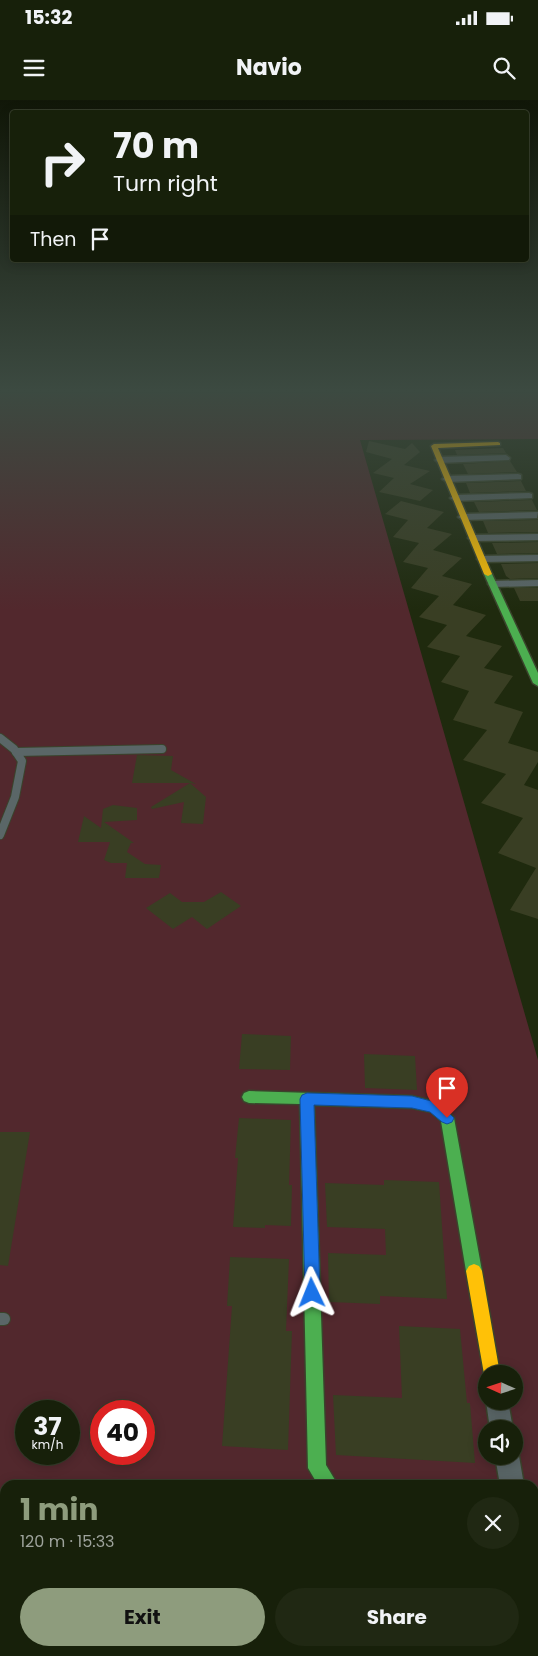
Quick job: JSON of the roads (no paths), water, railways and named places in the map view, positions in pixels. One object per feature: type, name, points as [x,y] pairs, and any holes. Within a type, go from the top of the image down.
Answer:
[{"type":"street","points":[[441,466],[538,683]]},
{"type":"street","points":[[447,479],[518,477]]},
{"type":"street","points":[[455,498],[529,496]]},
{"type":"street","points":[[464,517],[538,515]]},
{"type":"street","points":[[473,538],[538,537]]},
{"type":"street","points":[[482,559],[538,558]]},
{"type":"street","points":[[493,584],[538,583]]},
{"type":"street","points":[[249,1097],[412,1102],[434,1107],[447,1118],[490,1365]]},
{"type":"street","points":[[307,1099],[317,1468],[325,1480]]},
{"type":"street","points":[[509,1465],[511,1480]]},
{"type":"lane","points":[[0,738],[16,752],[22,761],[16,788],[0,835]]},
{"type":"lane","points":[[16,752],[162,749]]}]
